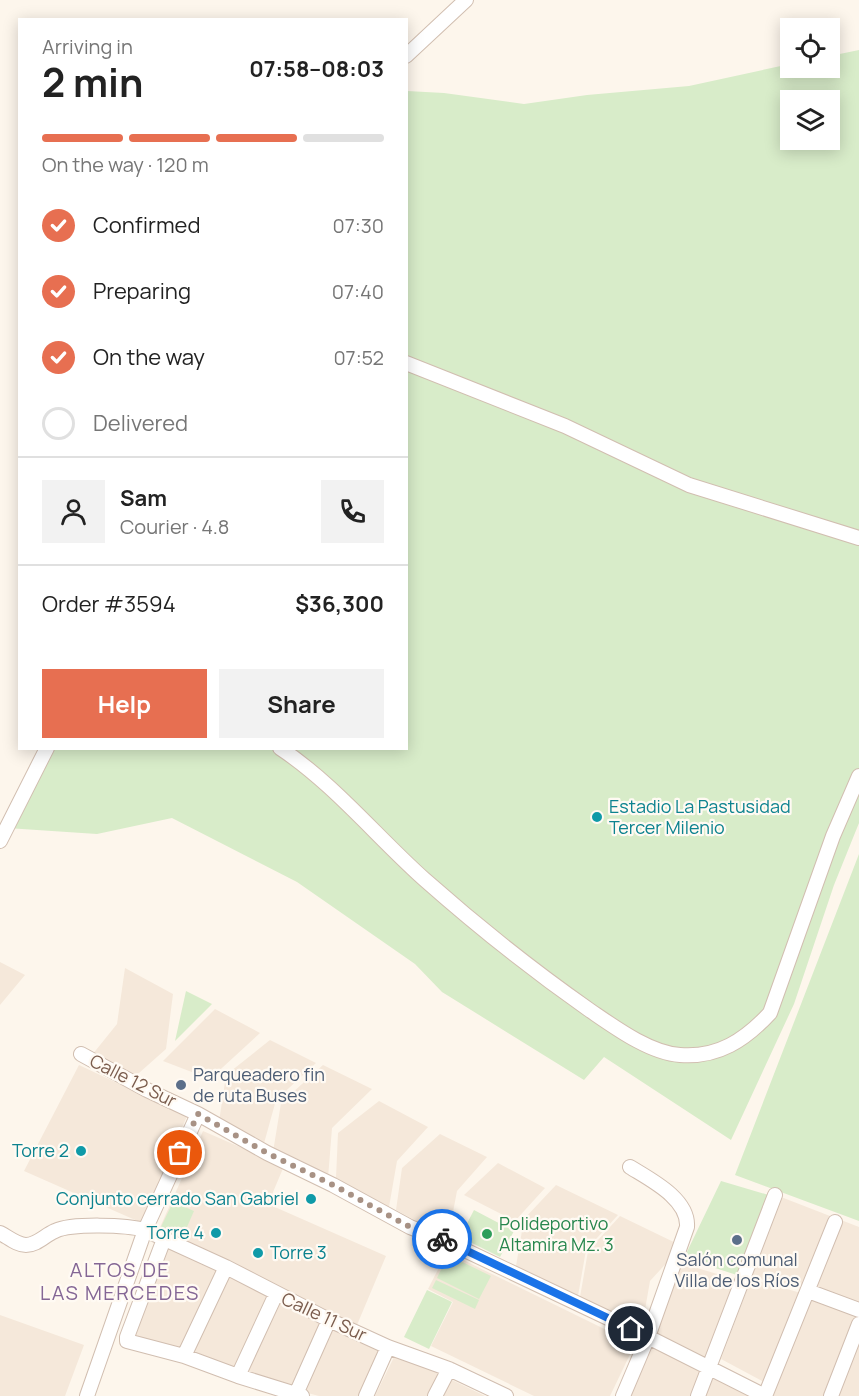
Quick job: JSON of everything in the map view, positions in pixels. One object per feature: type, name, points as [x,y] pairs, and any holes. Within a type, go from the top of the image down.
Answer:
[{"type":"street","points":[[408,54],[466,0]]},
{"type":"street","points":[[408,364],[566,426],[689,485],[859,538]]},
{"type":"street","points":[[0,841],[46,750]]},
{"type":"street","points":[[283,750],[303,764],[424,879],[554,985],[606,1021],[652,1048],[680,1055],[699,1056],[719,1051],[753,1032],[770,1013],[833,836],[859,776]]},
{"type":"street","name":"Calle 12 Sur","points":[[81,1054],[410,1227],[450,1243],[648,1337],[765,1396]]},
{"type":"street","points":[[87,1396],[145,1230],[198,1114]]},
{"type":"street","points":[[623,1396],[648,1337],[687,1227],[685,1211],[668,1193],[630,1167]]},
{"type":"street","points":[[698,1396],[775,1195]]},
{"type":"street","points":[[765,1396],[835,1222]]},
{"type":"street","name":"Calle 11 Sur","points":[[0,1233],[21,1244],[28,1245],[56,1230],[71,1227],[132,1226],[145,1230],[226,1267],[329,1320],[506,1396]]},
{"type":"street","points":[[164,1239],[127,1337],[130,1343],[184,1356],[299,1395],[329,1320]]},
{"type":"street","points":[[184,1356],[226,1267]]},
{"type":"street","points":[[808,1291],[859,1310]]},
{"type":"street","points":[[238,1376],[276,1294]]},
{"type":"street","points":[[831,1396],[859,1324]]},
{"type":"street","points":[[366,1396],[388,1347]]},
{"type":"street","points":[[435,1396],[449,1370]]},
{"type":"shaded area","points":[[0,962],[25,975],[0,1005]]},
{"type":"shaded area","points":[[125,968],[173,994],[166,1049],[130,1081],[92,1055],[117,1024]]},
{"type":"shaded area","points":[[215,1009],[260,1033],[210,1079],[163,1061]]},
{"type":"shaded area","points":[[270,1040],[316,1063],[276,1100],[263,1147],[219,1122],[226,1075]]},
{"type":"shaded area","points":[[79,1065],[187,1116],[142,1223],[24,1171]]},
{"type":"shaded area","points":[[323,1065],[372,1089],[332,1128],[328,1178],[273,1152],[281,1103]]},
{"type":"shaded area","points":[[379,1101],[428,1127],[397,1161],[389,1207],[336,1178],[338,1133]]},
{"type":"shaded area","points":[[203,1131],[284,1166],[268,1204],[386,1256],[357,1325],[157,1234]]},
{"type":"shaded area","points":[[440,1134],[487,1157],[457,1191],[448,1238],[396,1210],[402,1168]]},
{"type":"shaded area","points":[[498,1163],[545,1188],[515,1221],[464,1195]]},
{"type":"shaded area","points":[[556,1185],[618,1215],[586,1250],[578,1296],[516,1266],[524,1219]]},
{"type":"shaded area","points":[[781,1197],[830,1216],[800,1288],[751,1277]]},
{"type":"shaded area","points":[[620,1216],[682,1246],[650,1281],[642,1327],[580,1297],[588,1251]]},
{"type":"shaded area","points":[[841,1220],[859,1227],[859,1308],[811,1290]]},
{"type":"shaded area","points":[[165,1243],[221,1269],[183,1354],[128,1339]]},
{"type":"shaded area","points":[[447,1252],[635,1344],[610,1396],[534,1396],[431,1346],[453,1302],[428,1289]]},
{"type":"shaded area","points":[[680,1263],[741,1281],[708,1364],[653,1337]]},
{"type":"shaded area","points":[[226,1272],[272,1295],[235,1372],[187,1355]]},
{"type":"shaded area","points":[[751,1279],[801,1293],[766,1383],[721,1359]]},
{"type":"shaded area","points":[[809,1294],[859,1314],[830,1396],[770,1396]]},
{"type":"shaded area","points":[[277,1298],[326,1321],[294,1391],[242,1374]]},
{"type":"shaded area","points":[[0,1315],[84,1345],[65,1396],[0,1396]]},
{"type":"shaded area","points":[[334,1326],[385,1348],[363,1396],[319,1396],[304,1392]]},
{"type":"shaded area","points":[[859,1336],[859,1396],[837,1396]]},
{"type":"shaded area","points":[[651,1343],[705,1371],[695,1396],[630,1396]]},
{"type":"shaded area","points":[[395,1355],[442,1374],[430,1396],[375,1396]]},
{"type":"shaded area","points":[[711,1374],[753,1396],[702,1396]]},
{"type":"shaded area","points":[[450,1379],[485,1396],[442,1396]]},
{"type":"green space","points":[[859,50],[859,823],[834,885],[794,1004],[731,1140],[604,1057],[584,1080],[442,992],[415,964],[297,882],[172,818],[97,834],[7,828],[46,750],[408,750],[408,91],[444,93],[524,104],[587,95],[689,86],[780,66],[780,78],[840,78],[840,54]]},
{"type":"green space","points":[[859,854],[859,1221],[735,1175]]},
{"type":"green space","points":[[186,991],[212,1004],[175,1041]]},
{"type":"green space","points":[[721,1181],[772,1196],[740,1276],[684,1258]]},
{"type":"green space","points":[[173,1202],[194,1211],[180,1243],[158,1233]]},
{"type":"green space","name":"Polideportivo Altamira Mz. 3","points":[[474,1210],[514,1231],[500,1257],[460,1237]]},
{"type":"green space","points":[[448,1255],[491,1276],[479,1299],[437,1278]]},
{"type":"green space","points":[[436,1280],[479,1300],[475,1309],[432,1288]]},
{"type":"green space","points":[[427,1290],[452,1302],[429,1349],[404,1337]]},
{"type":"way so far","points":[[180,1153],[198,1114],[267,1153],[333,1185],[410,1227],[442,1239]]},
{"type":"place","name":"Estadio La Pastusidad Tercer Milenio","points":[[597,817]]},
{"type":"place","name":"Parqueadero fin de ruta Buses","points":[[181,1085]]},
{"type":"place","name":"Torre 2","points":[[81,1151]]},
{"type":"place","name":"Conjunto cerrado San Gabriel","points":[[311,1199]]},
{"type":"place","name":"Torre 4","points":[[216,1233]]},
{"type":"place","name":"Polideportivo Altamira Mz. 3","points":[[487,1234]]},
{"type":"place","name":"Salón comunal Villa de los Ríos","points":[[737,1240]]},
{"type":"place","name":"Torre 3","points":[[258,1253]]},
{"type":"district","name":"ALTOS DE LAS MERCEDES","points":[[120,1282]]},
{"type":"route","points":[[442,1239],[631,1329]]}]
